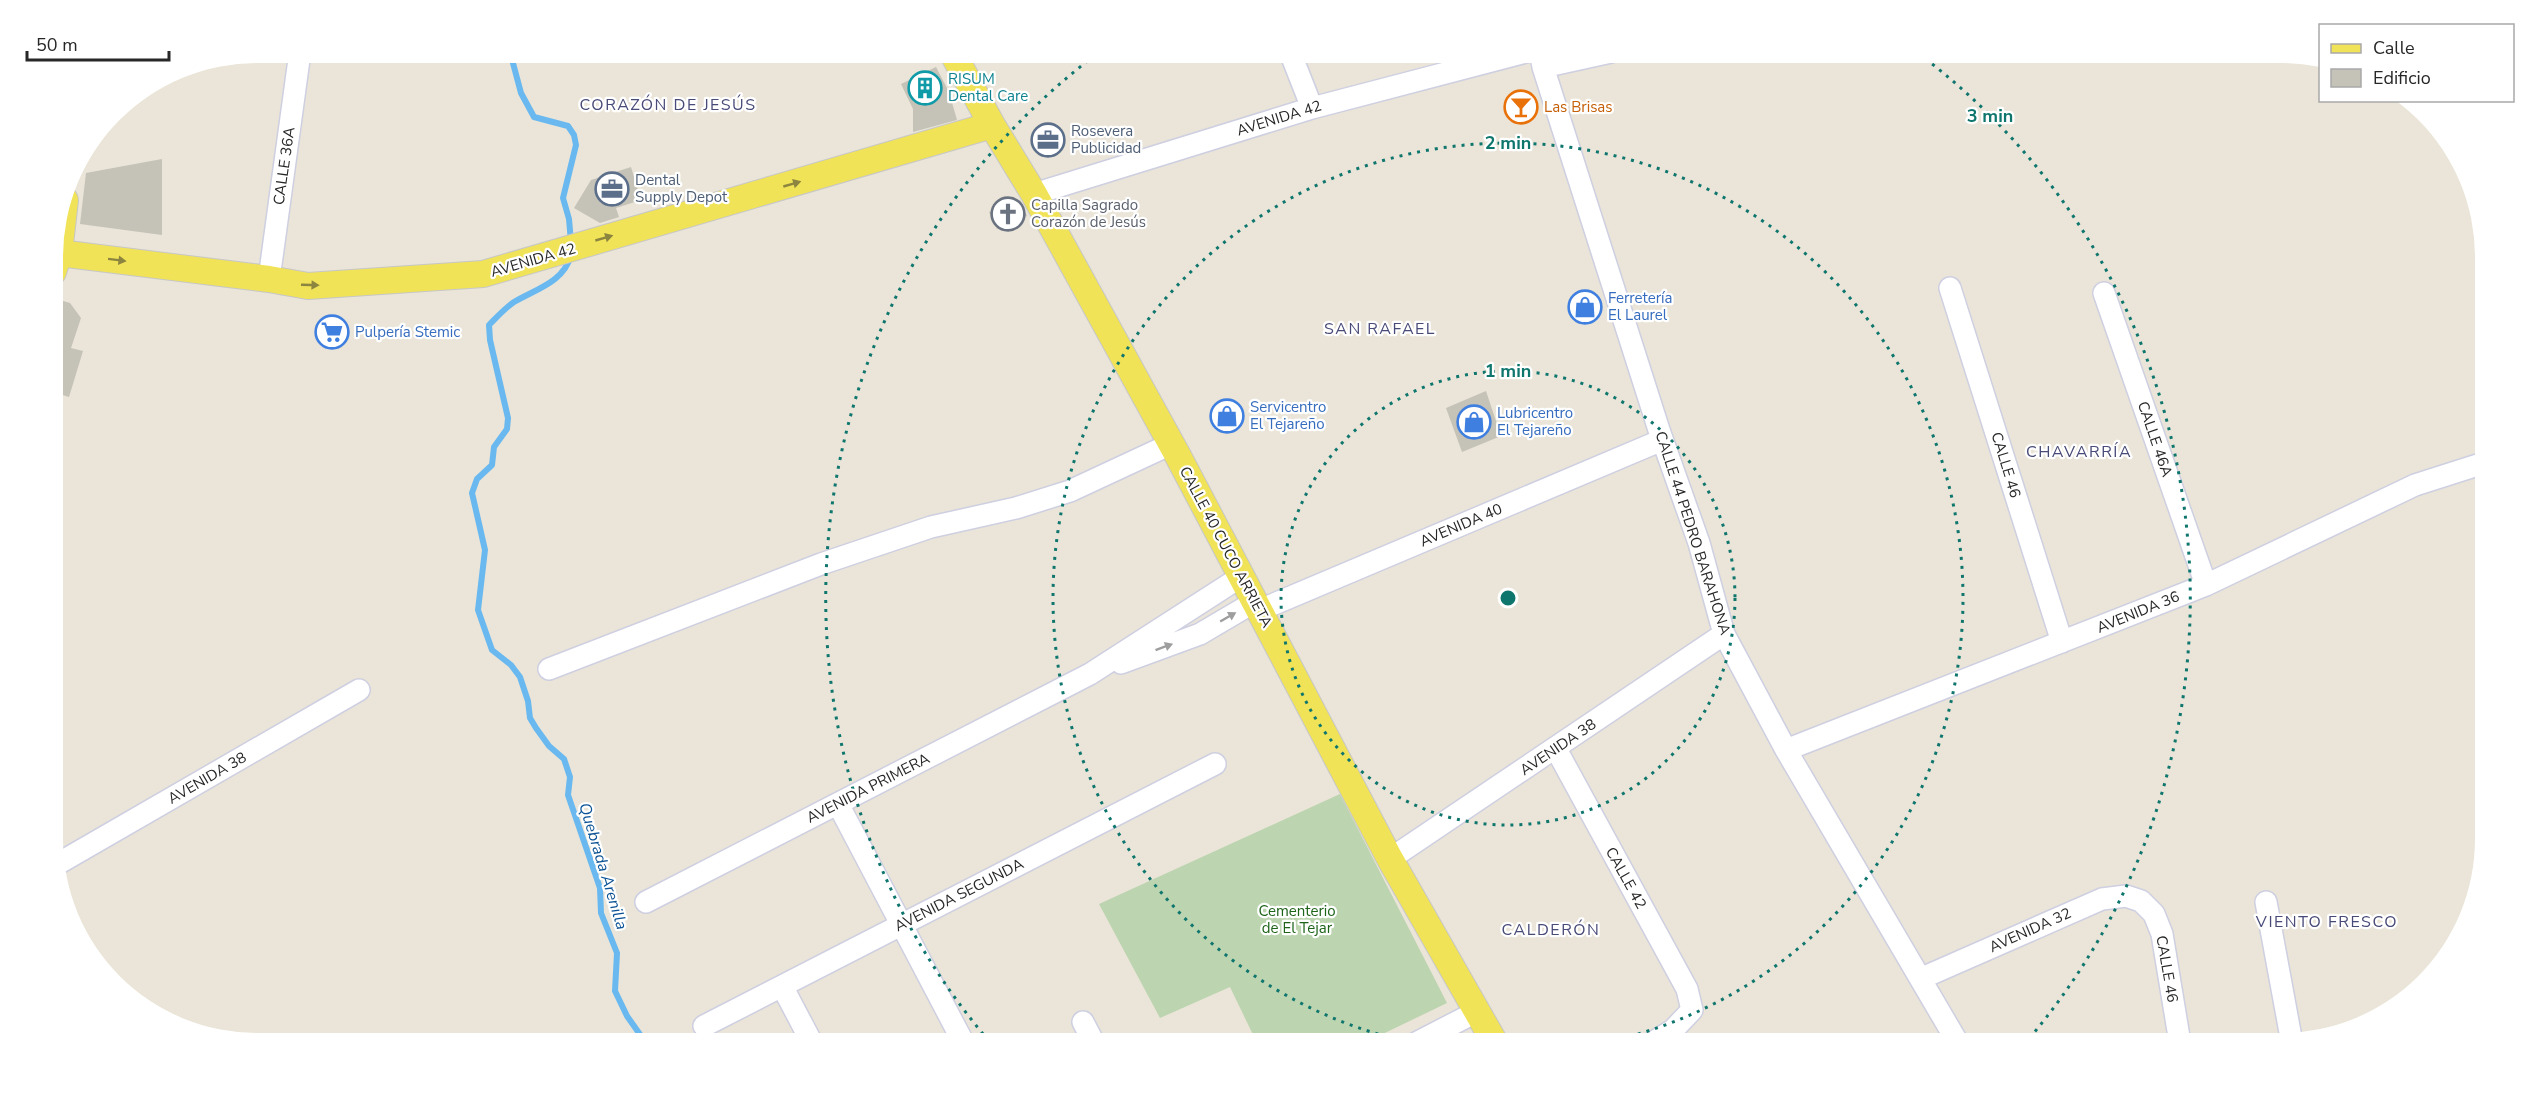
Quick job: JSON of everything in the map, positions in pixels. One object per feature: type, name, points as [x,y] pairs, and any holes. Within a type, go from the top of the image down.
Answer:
[{"type":"main road","name":"CALLE 40 CUCO ARRIETA","points":[[958,63],[1034,194],[1171,444],[1258,605],[1390,859],[1490,1033]]},
{"type":"main road","name":"AVENIDA 42","points":[[63,263],[268,279],[309,286],[483,274],[992,125]]},
{"type":"street","name":"CALLE 36A","points":[[268,279],[298,63]]},
{"type":"street","points":[[1294,63],[1312,108]]},
{"type":"street","name":"AVENIDA 42","points":[[1034,194],[1312,108],[1484,63]]},
{"type":"street","name":"CALLE 44 PEDRO BARAHONA","points":[[1543,63],[1662,440],[1699,543],[1725,634],[1786,750],[1952,1033]]},
{"type":"street","name":"CALLE 46","points":[[1950,288],[2062,642]]},
{"type":"street","name":"CALLE 46A","points":[[2104,293],[2206,585]]},
{"type":"street","name":"AVENIDA 40","points":[[1258,605],[1662,440]]},
{"type":"street","points":[[549,669],[821,564],[931,527],[1016,508],[1070,491],[1171,444]]},
{"type":"street","name":"AVENIDA 36","points":[[1786,750],[2206,585],[2415,485],[2475,467]]},
{"type":"street","name":"AVENIDA PRIMERA","points":[[646,902],[1090,674],[1242,576]]},
{"type":"street","name":"AVENIDA PRIMERA","points":[[1090,674],[1200,634],[1258,605]]},
{"type":"street","name":"AVENIDA 38","points":[[1390,859],[1725,634]]},
{"type":"street","name":"AVENIDA 38","points":[[65,860],[359,690]]},
{"type":"street","name":"CALLE 42","points":[[1556,749],[1686,989],[1692,1010],[1668,1033]]},
{"type":"street","name":"AVENIDA SEGUNDA","points":[[704,1026],[1215,764]]},
{"type":"street","points":[[838,804],[958,1033]]},
{"type":"street","name":"AVENIDA 32","points":[[1922,978],[2102,899],[2126,896],[2141,901]]},
{"type":"street","name":"CALLE 46","points":[[2141,901],[2154,914],[2162,934],[2178,1033]]},
{"type":"street","points":[[2266,902],[2290,1033]]},
{"type":"street","points":[[782,986],[807,1033]]},
{"type":"street","points":[[1435,1033],[1478,1011]]},
{"type":"street","points":[[1083,1022],[1089,1033]]},
{"type":"green space","name":"Cementerio de El Tejar","points":[[1340,794],[1447,1003],[1385,1033],[1252,1033],[1230,987],[1160,1018],[1099,904]]},
{"type":"building","points":[[936,67],[949,92],[957,120],[913,132],[913,109],[901,84]]},
{"type":"building","points":[[162,159],[162,235],[80,224],[86,173]]},
{"type":"building","name":"Dental Supply Depot","points":[[631,167],[641,200],[616,208],[619,217],[600,223],[574,208],[591,180]]},
{"type":"building","name":"Capilla Sagrado Corazón de Jesús","points":[[1020,200],[1027,216],[997,229],[989,212]]},
{"type":"building","points":[[63,301],[70,303],[81,318],[71,348],[83,351],[69,397],[63,395]]},
{"type":"building","name":"Lubricentro El Tejareño","points":[[1486,391],[1501,436],[1462,452],[1446,408]]},
{"type":"waterway","name":"Quebrada Arenilla","points":[[513,63],[521,93],[534,117],[568,126],[574,135],[576,145],[563,198],[569,219],[571,242]]},
{"type":"waterway","name":"Quebrada Arenilla","points":[[571,255],[556,278],[514,302],[489,325],[490,340],[508,418],[507,429],[494,447],[492,465],[477,479],[472,493],[485,550],[478,610],[492,650],[511,665],[520,677],[528,701],[530,718],[549,746],[564,759],[570,777],[568,795],[600,888],[601,913],[617,953],[615,991],[627,1016],[639,1033]]},
{"type":"place","name":"RISUM Dental Care","points":[[925,88]]},
{"type":"place","name":"Las Brisas","points":[[1521,107]]},
{"type":"place","name":"Rosevera Publicidad","points":[[1048,140]]},
{"type":"place","name":"Dental Supply Depot","points":[[612,189]]},
{"type":"place","name":"Capilla Sagrado Corazón de Jesús","points":[[1008,214]]},
{"type":"place","name":"Ferretería El Laurel","points":[[1585,307]]},
{"type":"place","name":"Pulpería Stemic","points":[[332,332]]},
{"type":"place","name":"Servicentro El Tejareño","points":[[1227,416]]},
{"type":"place","name":"Lubricentro El Tejareño","points":[[1474,422]]},
{"type":"district","name":"CORAZÓN DE JESÚS","points":[[668,104]]},
{"type":"district","name":"SAN RAFAEL","points":[[1380,328]]},
{"type":"district","name":"CHAVARRÍA","points":[[2079,451]]},
{"type":"district","name":"VIENTO FRESCO","points":[[2327,921]]},
{"type":"district","name":"CALDERÓN","points":[[1551,929]]}]
